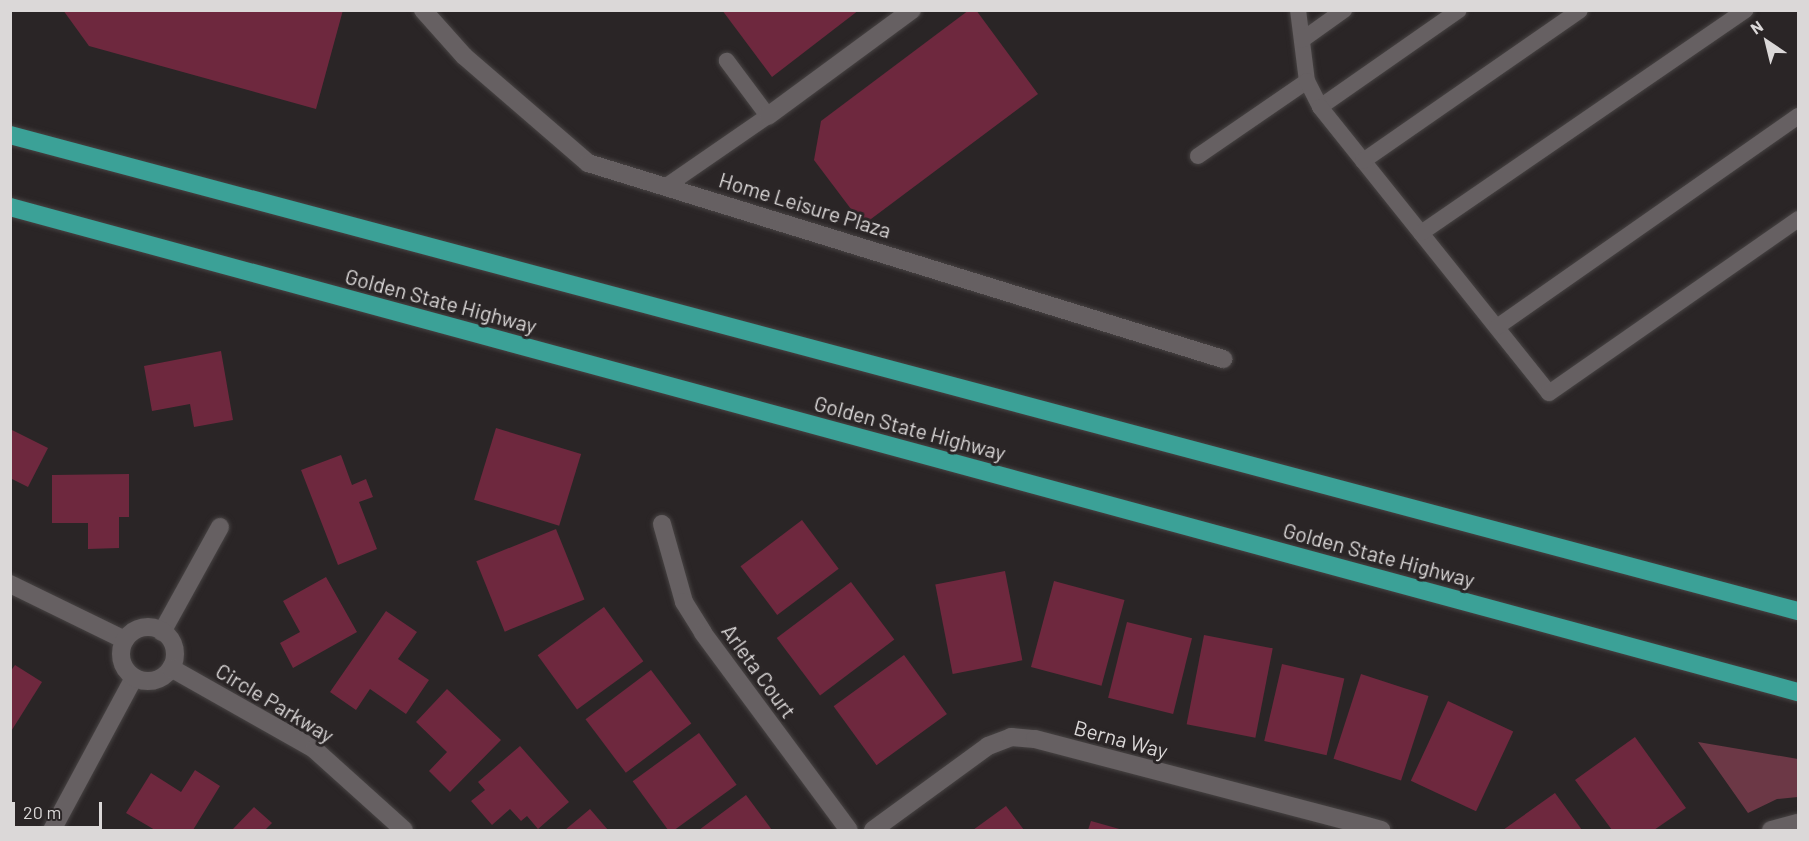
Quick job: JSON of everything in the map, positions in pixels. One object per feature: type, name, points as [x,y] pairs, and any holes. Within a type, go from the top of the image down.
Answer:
[{"type":"highway","points":[[10,135],[1798,611]]},
{"type":"highway","name":"Golden State Highway","points":[[10,207],[1798,692]]},
{"type":"street","name":"Home Leisure Plaza","points":[[423,10],[464,56],[588,163],[1223,359]]},
{"type":"street","points":[[768,116],[912,10]]},
{"type":"street","name":"Arleta Court","points":[[662,524],[672,569],[693,617],[849,831]]},
{"type":"street","points":[[162,632],[220,526]]},
{"type":"street","points":[[10,584],[125,640]]},
{"type":"street","points":[[142,628],[162,632],[174,648],[171,668],[154,681],[134,678],[122,661],[125,640],[142,628]]},
{"type":"street","name":"Circle Parkway","points":[[171,668],[314,749],[404,831]]},
{"type":"street","points":[[52,831],[134,678]]},
{"type":"street","name":"Berna Way","points":[[873,831],[987,746],[1011,737],[1035,739],[1381,831]]},
{"type":"lane","points":[[1298,10],[1307,81],[1320,107],[1549,393],[1798,219]]},
{"type":"lane","points":[[1302,40],[1344,10]]},
{"type":"lane","points":[[1320,107],[1459,10]]},
{"type":"lane","points":[[1363,161],[1580,10]]},
{"type":"lane","points":[[1421,233],[1746,10]]},
{"type":"lane","points":[[665,187],[768,116],[727,61]]},
{"type":"lane","points":[[1198,156],[1307,81]]},
{"type":"lane","points":[[1497,327],[1798,116]]},
{"type":"shaded area","points":[[1698,742],[1798,759],[1798,797],[1777,799],[1748,813]]},
{"type":"building","points":[[63,10],[343,10],[316,109],[89,46]]},
{"type":"building","points":[[722,10],[859,10],[772,77]]},
{"type":"building","points":[[969,10],[976,10],[1038,94],[863,225],[814,160],[821,121]]},
{"type":"building","points":[[221,351],[233,420],[194,427],[190,404],[152,411],[144,366]]},
{"type":"building","points":[[496,428],[581,454],[559,526],[474,500]]},
{"type":"building","points":[[10,429],[48,448],[28,487],[10,478]]},
{"type":"building","points":[[341,455],[352,485],[366,479],[373,497],[359,502],[377,549],[338,565],[301,470]]},
{"type":"building","points":[[129,474],[129,517],[119,517],[119,548],[88,549],[88,523],[52,523],[52,475]]},
{"type":"building","points":[[802,520],[839,569],[777,615],[741,566]]},
{"type":"building","points":[[556,529],[584,599],[505,632],[476,561]]},
{"type":"building","points":[[1005,571],[1022,660],[953,674],[935,585]]},
{"type":"building","points":[[326,577],[357,632],[293,668],[280,643],[300,632],[283,601]]},
{"type":"building","points":[[1054,581],[1125,600],[1101,686],[1031,667]]},
{"type":"building","points":[[851,582],[894,640],[820,695],[777,638]]},
{"type":"building","points":[[604,607],[643,661],[577,709],[538,655]]},
{"type":"building","points":[[386,611],[417,632],[398,659],[429,680],[406,714],[370,689],[356,710],[330,692]]},
{"type":"building","points":[[1127,622],[1192,638],[1173,714],[1108,698]]},
{"type":"building","points":[[1204,635],[1273,648],[1255,738],[1187,724]]},
{"type":"building","points":[[904,655],[947,714],[877,765],[834,706]]},
{"type":"building","points":[[1282,664],[1344,678],[1327,755],[1264,741]]},
{"type":"building","points":[[15,665],[42,682],[10,733],[10,672]]},
{"type":"building","points":[[651,670],[691,724],[626,773],[586,719]]},
{"type":"building","points":[[1361,674],[1429,696],[1401,781],[1333,759]]},
{"type":"building","points":[[447,689],[501,740],[450,792],[429,771],[447,752],[416,722]]},
{"type":"building","points":[[1448,701],[1513,731],[1476,811],[1411,781]]},
{"type":"building","points":[[699,733],[737,785],[674,830],[668,830],[633,781]]},
{"type":"building","points":[[1635,737],[1686,808],[1654,830],[1612,830],[1575,780]]},
{"type":"building","points":[[520,746],[569,802],[538,829],[527,816],[521,821],[510,809],[492,825],[471,801],[485,790],[478,782]]},
{"type":"building","points":[[195,770],[220,786],[193,830],[155,830],[126,813],[151,773],[181,792]]},
{"type":"building","points":[[1555,793],[1582,830],[1503,830]]},
{"type":"building","points":[[746,795],[772,830],[699,830]]},
{"type":"building","points":[[1006,806],[1024,830],[973,830]]},
{"type":"building","points":[[254,807],[272,823],[265,830],[232,830]]},
{"type":"building","points":[[590,809],[608,830],[565,830]]},
{"type":"building","points":[[1091,821],[1123,830],[1088,830]]}]
